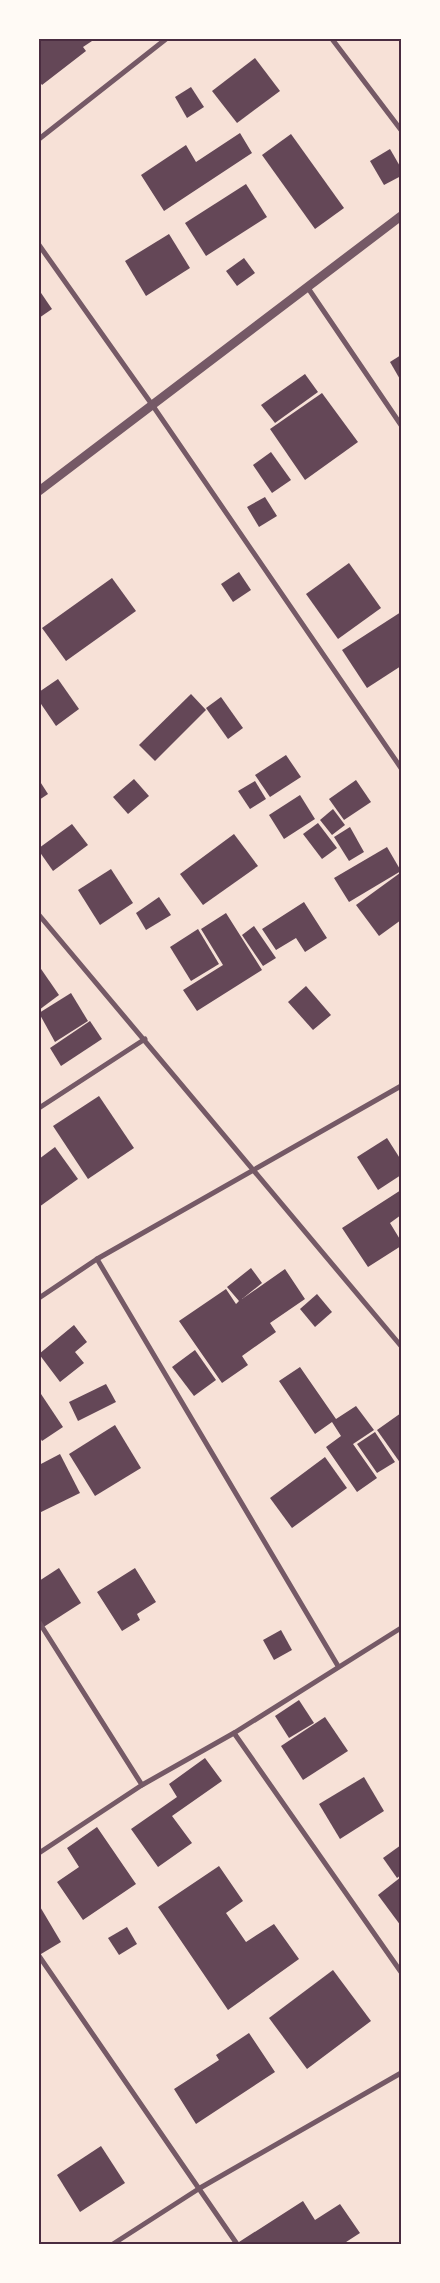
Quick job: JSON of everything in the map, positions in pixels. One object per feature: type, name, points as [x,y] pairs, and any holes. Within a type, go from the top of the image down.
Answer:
[{"type":"street","points":[[39,139],[166,39]]},
{"type":"street","points":[[332,39],[401,130]]},
{"type":"street","points":[[39,491],[401,216]]},
{"type":"street","points":[[39,245],[153,406],[401,768]]},
{"type":"street","points":[[308,288],[401,425]]},
{"type":"street","points":[[39,915],[401,1346]]},
{"type":"street","points":[[39,1108],[145,1039]]},
{"type":"street","points":[[39,1298],[97,1260],[401,1086]]},
{"type":"street","points":[[97,1260],[338,1666]]},
{"type":"street","points":[[39,1622],[142,1784]]},
{"type":"street","points":[[39,1853],[142,1784],[234,1733],[401,1628]]},
{"type":"street","points":[[234,1733],[401,1972]]},
{"type":"street","points":[[39,1956],[237,2244]]},
{"type":"street","points":[[114,2244],[200,2188],[401,2073]]},
{"type":"building","points":[[39,39],[95,39],[83,47],[86,51],[42,85],[39,81]]},
{"type":"building","points":[[255,58],[280,91],[237,123],[212,91]]},
{"type":"building","points":[[191,87],[204,107],[187,118],[175,97]]},
{"type":"building","points":[[240,133],[252,153],[164,211],[141,175],[186,145],[196,162]]},
{"type":"building","points":[[291,134],[344,208],[315,229],[262,155]]},
{"type":"building","points":[[390,149],[401,168],[401,176],[384,185],[370,161]]},
{"type":"building","points":[[246,184],[267,217],[206,256],[185,223]]},
{"type":"building","points":[[169,234],[190,268],[146,296],[125,261]]},
{"type":"building","points":[[244,258],[255,273],[237,286],[226,271]]},
{"type":"building","points":[[39,290],[52,309],[39,318]]},
{"type":"building","points":[[401,355],[401,381],[390,362]]},
{"type":"building","points":[[305,374],[318,392],[275,423],[261,405]]},
{"type":"building","points":[[322,393],[358,442],[305,480],[270,429]]},
{"type":"building","points":[[271,452],[291,480],[272,493],[253,465]]},
{"type":"building","points":[[265,497],[277,516],[259,527],[247,507]]},
{"type":"building","points":[[349,563],[381,608],[338,639],[306,594]]},
{"type":"building","points":[[239,572],[251,590],[233,602],[221,584]]},
{"type":"building","points":[[112,578],[136,611],[66,661],[42,628]]},
{"type":"building","points":[[401,612],[401,666],[367,688],[342,650]]},
{"type":"building","points":[[58,679],[79,709],[56,726],[39,701],[39,692]]},
{"type":"building","points":[[191,694],[206,710],[155,761],[139,745]]},
{"type":"building","points":[[221,697],[243,728],[228,739],[206,708]]},
{"type":"building","points":[[286,755],[301,777],[270,797],[255,775]]},
{"type":"building","points":[[134,779],[149,796],[128,814],[113,797]]},
{"type":"building","points":[[39,780],[48,794],[39,800]]},
{"type":"building","points":[[356,780],[371,802],[344,820],[329,799]]},
{"type":"building","points":[[255,781],[266,799],[250,809],[238,791]]},
{"type":"building","points":[[300,795],[315,819],[284,839],[269,815]]},
{"type":"building","points":[[333,809],[345,825],[332,835],[320,820]]},
{"type":"building","points":[[318,823],[337,848],[322,859],[303,834]]},
{"type":"building","points":[[72,824],[88,845],[53,871],[39,851],[39,848]]},
{"type":"building","points":[[350,827],[364,852],[349,861],[334,837]]},
{"type":"building","points":[[234,834],[258,866],[203,905],[180,874]]},
{"type":"building","points":[[387,847],[401,871],[349,902],[334,878]]},
{"type":"building","points":[[111,869],[133,903],[100,925],[78,890]]},
{"type":"building","points":[[400,873],[401,920],[379,936],[356,905]]},
{"type":"building","points":[[159,897],[171,915],[146,930],[136,913]]},
{"type":"building","points":[[304,902],[327,938],[305,952],[296,938],[276,950],[262,929]]},
{"type":"building","points":[[226,913],[262,970],[197,1011],[183,990],[223,965],[201,929]]},
{"type":"building","points":[[254,926],[276,958],[263,966],[242,935]]},
{"type":"building","points":[[198,929],[219,964],[191,981],[170,947]]},
{"type":"building","points":[[39,966],[59,995],[39,1010]]},
{"type":"building","points":[[306,986],[331,1015],[313,1030],[288,1002]]},
{"type":"building","points":[[71,993],[88,1021],[55,1042],[39,1013]]},
{"type":"building","points":[[90,1021],[102,1039],[61,1066],[50,1048]]},
{"type":"building","points":[[99,1096],[134,1148],[88,1179],[53,1126]]},
{"type":"building","points":[[387,1138],[401,1160],[401,1175],[378,1190],[357,1157]]},
{"type":"building","points":[[55,1147],[78,1179],[39,1207],[39,1159]]},
{"type":"building","points":[[401,1190],[401,1215],[390,1223],[401,1241],[401,1246],[368,1267],[342,1228]]},
{"type":"building","points":[[251,1268],[262,1283],[242,1299],[285,1269],[305,1299],[270,1323],[276,1332],[242,1356],[248,1365],[222,1383],[179,1321],[226,1289],[236,1304],[239,1301],[227,1287]]},
{"type":"building","points":[[317,1294],[332,1312],[315,1327],[300,1309]]},
{"type":"building","points":[[74,1325],[87,1342],[75,1352],[84,1363],[60,1382],[39,1354]]},
{"type":"building","points":[[195,1350],[216,1380],[194,1396],[172,1367]]},
{"type":"building","points":[[300,1367],[336,1419],[356,1406],[374,1430],[353,1444],[377,1478],[357,1492],[326,1447],[341,1436],[332,1422],[315,1434],[279,1381]]},
{"type":"building","points":[[106,1384],[116,1402],[78,1421],[69,1402]]},
{"type":"building","points":[[39,1391],[63,1427],[42,1441],[39,1436]]},
{"type":"building","points":[[401,1413],[401,1464],[377,1430]]},
{"type":"building","points":[[115,1425],[141,1468],[95,1496],[69,1454]]},
{"type":"building","points":[[375,1432],[395,1462],[377,1473],[357,1444]]},
{"type":"building","points":[[60,1454],[80,1493],[39,1513],[39,1465]]},
{"type":"building","points":[[325,1457],[347,1488],[292,1528],[270,1498]]},
{"type":"building","points":[[59,1568],[81,1603],[42,1628],[39,1622],[39,1581]]},
{"type":"building","points":[[135,1568],[156,1602],[137,1614],[140,1620],[122,1631],[97,1592]]},
{"type":"building","points":[[281,1630],[292,1650],[274,1660],[263,1640]]},
{"type":"building","points":[[299,1700],[314,1723],[289,1738],[275,1716]]},
{"type":"building","points":[[325,1717],[348,1751],[303,1780],[281,1746]]},
{"type":"building","points":[[205,1758],[222,1781],[172,1816],[192,1843],[158,1867],[131,1829],[177,1797],[169,1784]]},
{"type":"building","points":[[364,1777],[384,1811],[340,1839],[319,1804]]},
{"type":"building","points":[[97,1827],[136,1884],[83,1920],[57,1882],[79,1867],[67,1848]]},
{"type":"building","points":[[401,1845],[401,1875],[397,1878],[383,1858]]},
{"type":"building","points":[[219,1866],[243,1901],[226,1913],[246,1942],[274,1924],[299,1959],[228,2010],[158,1907]]},
{"type":"building","points":[[401,1877],[401,1926],[378,1895]]},
{"type":"building","points":[[39,1905],[61,1942],[41,1954],[39,1951]]},
{"type":"building","points":[[127,1927],[137,1944],[119,1955],[108,1938]]},
{"type":"building","points":[[333,1970],[371,2021],[307,2069],[269,2018]]},
{"type":"building","points":[[249,2033],[275,2072],[196,2124],[174,2089],[219,2060],[216,2055]]},
{"type":"building","points":[[101,2146],[125,2183],[80,2212],[57,2175]]},
{"type":"building","points":[[303,2201],[315,2220],[340,2204],[360,2233],[343,2244],[241,2244],[239,2242]]}]
